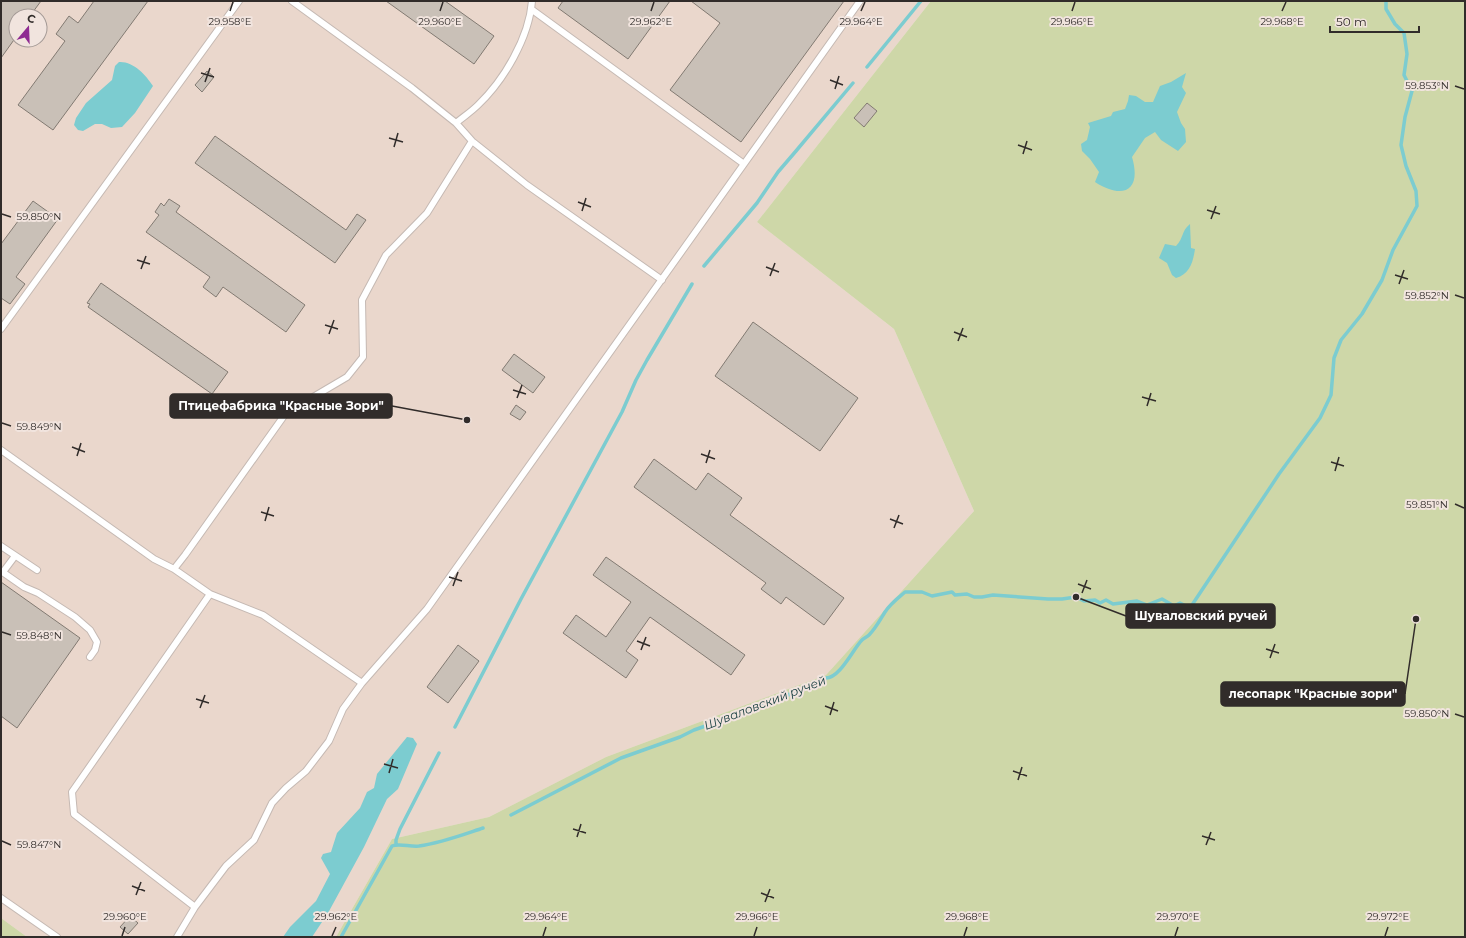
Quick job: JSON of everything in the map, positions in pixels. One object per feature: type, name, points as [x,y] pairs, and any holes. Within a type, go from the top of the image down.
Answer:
[{"type":"lane","points":[[1,330],[239,1]]},
{"type":"lane","points":[[292,1],[412,88],[456,123],[472,141],[528,185],[662,280]]},
{"type":"lane","points":[[456,123],[477,106],[495,86],[520,46],[532,1]]},
{"type":"lane","points":[[177,937],[195,907],[226,866],[254,840],[272,803],[286,788],[306,771],[328,740],[344,709],[362,683],[427,610],[860,1]]},
{"type":"lane","points":[[531,9],[744,164]]},
{"type":"lane","points":[[174,569],[286,413],[347,377],[363,357],[362,300],[386,254],[426,213],[472,141]]},
{"type":"lane","points":[[1,450],[154,559],[174,569],[210,594],[263,614],[362,683]]},
{"type":"lane","points":[[1,546],[37,570]]},
{"type":"lane","points":[[15,556],[2,572],[24,587],[38,592],[75,617],[90,630],[97,642],[95,650],[90,657]]},
{"type":"lane","points":[[195,907],[74,814],[72,792],[210,594]]},
{"type":"lane","points":[[1,898],[57,937]]},
{"type":"shaded area","points":[[1,1],[931,1],[757,222],[894,329],[974,511],[826,675],[606,757],[489,817],[392,839],[336,937],[27,937],[1,918]]},
{"type":"green space","points":[[931,1],[1465,1],[1465,937],[336,937],[392,839],[489,817],[606,757],[826,675],[974,511],[894,329],[757,222]]},
{"type":"green space","points":[[1,918],[27,937],[1,937]]},
{"type":"water","points":[[119,62],[124,62],[134,66],[147,77],[153,86],[135,113],[122,127],[111,128],[102,124],[95,124],[83,131],[78,130],[74,125],[76,118],[86,103],[112,80],[115,66]]},
{"type":"water","points":[[1186,73],[1182,87],[1186,93],[1177,112],[1185,129],[1186,142],[1178,151],[1161,140],[1155,132],[1145,138],[1132,157],[1134,178],[1132,185],[1128,189],[1122,191],[1114,190],[1095,182],[1099,172],[1082,151],[1081,144],[1087,140],[1090,127],[1088,123],[1111,116],[1113,112],[1125,109],[1129,95],[1136,96],[1145,102],[1153,102],[1160,86],[1171,82]]},
{"type":"water","points":[[1190,224],[1191,248],[1195,249],[1193,258],[1190,267],[1185,274],[1176,278],[1172,275],[1167,263],[1159,258],[1165,244],[1176,246],[1185,229]]},
{"type":"water","points":[[407,737],[413,738],[417,744],[398,789],[387,799],[364,847],[328,913],[312,937],[283,937],[290,927],[316,901],[330,874],[321,858],[323,854],[331,852],[337,833],[360,808],[367,792],[374,788],[377,774]]},
{"type":"building","points":[[1,1],[41,1],[36,8],[8,8],[8,48],[1,58]]},
{"type":"building","points":[[94,1],[148,1],[53,130],[18,105],[65,41],[56,34],[69,16],[78,23]]},
{"type":"building","points":[[386,1],[445,1],[494,36],[474,64]]},
{"type":"building","points":[[563,1],[670,1],[628,59],[558,8]]},
{"type":"building","points":[[691,1],[844,1],[741,142],[670,90],[720,23]]},
{"type":"building","points":[[207,71],[214,77],[202,92],[195,85]]},
{"type":"building","points":[[867,103],[877,111],[864,127],[854,118]]},
{"type":"building","points":[[215,136],[346,230],[357,214],[366,220],[335,263],[195,163]]},
{"type":"building","points":[[169,199],[180,206],[176,212],[305,305],[286,332],[223,287],[216,297],[203,287],[210,277],[146,232],[159,215],[155,212],[161,203],[164,206]]},
{"type":"building","points":[[33,201],[58,219],[16,277],[25,284],[10,304],[1,298],[1,244]]},
{"type":"building","points":[[101,283],[228,372],[212,394],[88,307],[90,304],[87,303]]},
{"type":"building","points":[[753,322],[858,398],[820,451],[715,376]]},
{"type":"building","points":[[514,354],[545,377],[533,393],[502,370]]},
{"type":"building","points":[[516,405],[526,412],[520,420],[510,414]]},
{"type":"building","points":[[654,459],[696,490],[708,473],[742,498],[730,515],[844,598],[824,625],[786,597],[781,604],[761,589],[766,583],[634,487]]},
{"type":"building","points":[[606,557],[745,655],[731,675],[650,617],[626,651],[638,660],[626,678],[563,633],[576,615],[606,637],[631,602],[593,575]]},
{"type":"building","points":[[1,582],[80,638],[17,728],[1,716]]},
{"type":"building","points":[[458,645],[479,661],[448,703],[427,687]]},
{"type":"building","points":[[130,916],[138,923],[128,934],[120,927]]},
{"type":"waterway","points":[[867,67],[921,1]]},
{"type":"waterway","name":"Шуваловский ручей","points":[[511,815],[621,758],[680,737],[748,708],[770,702],[831,677],[846,662],[858,644],[876,627],[889,606],[905,592],[922,592],[932,596],[952,592],[955,595],[967,594],[974,597],[993,595],[1048,599],[1076,597],[1084,601],[1095,600],[1100,603],[1106,600],[1113,604],[1137,601],[1147,605],[1162,599],[1174,606],[1180,603],[1190,608],[1279,474],[1320,418],[1331,395],[1334,358],[1341,340],[1362,314],[1382,280],[1393,250],[1417,206],[1416,191],[1406,166],[1401,145],[1405,117],[1412,91],[1404,75],[1407,54],[1404,33],[1395,24],[1386,9],[1386,1]]},
{"type":"waterway","points":[[704,266],[757,203],[778,172],[853,83]]},
{"type":"waterway","points":[[455,727],[521,599],[622,412],[636,380],[692,284]]},
{"type":"waterway","points":[[396,844],[400,829],[439,753]]},
{"type":"waterway","points":[[341,937],[392,846],[427,845],[483,828]]},
{"type":"place","name":"Птицефабрика \"Красные Зори\"","points":[[467,420]]},
{"type":"place","name":"Шуваловский ручей","points":[[1076,597]]},
{"type":"place","name":"лесопарк \"Красные зори\"","points":[[1416,619]]}]
